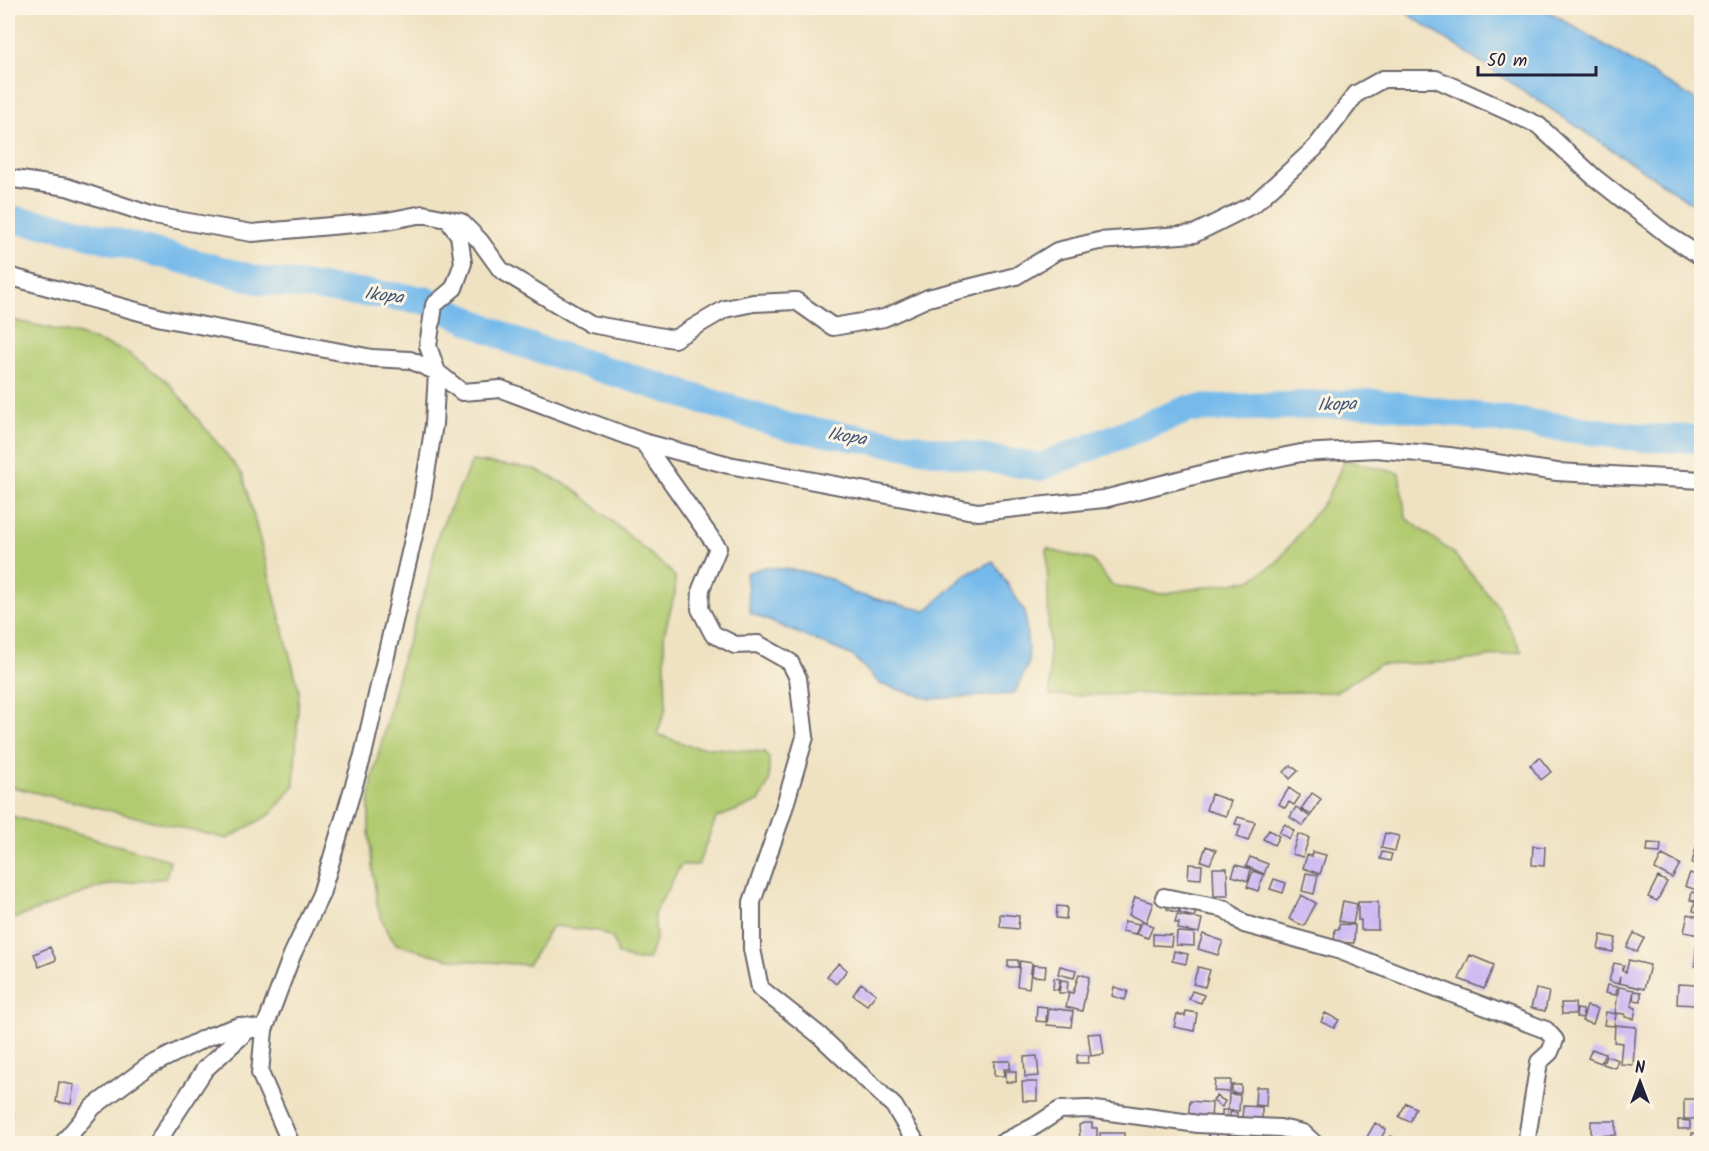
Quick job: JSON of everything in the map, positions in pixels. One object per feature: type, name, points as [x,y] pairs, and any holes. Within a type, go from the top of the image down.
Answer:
[{"type":"street","points":[[8,178],[67,187],[154,216],[252,233],[387,221],[423,214],[461,222],[480,241],[501,270],[590,324],[674,339],[725,309],[753,303],[796,301],[833,327],[884,318],[928,298],[1016,276],[1057,251],[1099,241],[1194,234],[1254,204],[1315,148],[1356,94],[1383,79],[1436,79],[1538,125],[1594,177],[1669,236],[1701,257]]},
{"type":"street","points":[[447,219],[459,235],[463,263]]},
{"type":"street","points":[[156,1143],[205,1069],[257,1029],[321,894],[363,755],[422,505],[434,424],[437,372],[428,346],[434,305],[454,288],[468,254],[490,255]]},
{"type":"street","points":[[8,276],[162,318],[372,358],[410,360],[437,372],[462,392],[501,389],[643,442],[729,465],[978,512],[1104,499],[1213,471],[1301,453],[1376,449],[1449,456],[1557,472],[1701,480]]},
{"type":"street","points":[[643,442],[718,548],[701,589],[700,609],[713,634],[735,645],[758,644],[790,662],[798,678],[805,737],[782,815],[752,902],[752,949],[760,988],[819,1035],[894,1106],[917,1143]]},
{"type":"street","points":[[1164,897],[1225,909],[1244,924],[1338,950],[1546,1030],[1555,1040],[1550,1052],[1539,1062],[1526,1143]]},
{"type":"street","points":[[62,1143],[93,1107],[147,1067],[207,1037],[239,1026],[257,1029]]},
{"type":"street","points":[[257,1029],[260,1073],[291,1143]]},
{"type":"street","points":[[1000,1143],[1035,1126],[1060,1110],[1088,1109],[1198,1124],[1280,1128],[1303,1133],[1316,1143]]},
{"type":"green space","points":[[8,319],[76,334],[125,351],[167,381],[243,475],[299,690],[294,786],[271,814],[227,839],[8,786]]},
{"type":"green space","points":[[1345,460],[1399,473],[1406,518],[1453,553],[1497,605],[1522,652],[1456,662],[1378,665],[1335,692],[1050,696],[1047,548],[1092,560],[1112,585],[1160,594],[1251,580],[1278,561],[1326,499]]},
{"type":"green space","points":[[472,461],[534,469],[573,488],[675,577],[675,593],[664,634],[666,708],[657,734],[690,746],[764,752],[769,758],[769,782],[759,802],[716,818],[698,865],[681,865],[654,914],[656,938],[648,960],[632,960],[618,954],[613,939],[599,931],[552,926],[528,965],[449,959],[396,944],[387,932],[378,909],[369,831],[372,781],[402,659],[427,585],[438,534]]},
{"type":"green space","points":[[8,815],[170,860],[166,878],[102,886],[8,921]]},
{"type":"water","points":[[1399,8],[1543,8],[1701,103],[1701,209]]},
{"type":"water","points":[[993,561],[1025,612],[1029,662],[1014,694],[931,699],[880,684],[853,656],[750,613],[746,573],[765,567],[802,571],[833,580],[852,593],[926,611],[965,575]]},
{"type":"building","points":[[1540,758],[1551,772],[1541,780],[1530,765]]},
{"type":"building","points":[[1291,765],[1298,771],[1290,779],[1284,772]]},
{"type":"building","points":[[1289,788],[1300,796],[1294,805],[1289,802],[1285,808],[1279,804]]},
{"type":"building","points":[[1312,793],[1321,799],[1311,815],[1301,809]]},
{"type":"building","points":[[1211,794],[1231,801],[1226,816],[1206,810]]},
{"type":"building","points":[[1296,807],[1310,817],[1303,826],[1290,817]]},
{"type":"building","points":[[1238,817],[1255,822],[1248,841],[1237,837],[1241,825],[1235,824]]},
{"type":"building","points":[[1285,824],[1294,831],[1289,839],[1279,832]]},
{"type":"building","points":[[1269,830],[1279,836],[1274,845],[1263,839]]},
{"type":"building","points":[[1385,833],[1399,836],[1395,851],[1381,848]]},
{"type":"building","points":[[1298,834],[1309,838],[1303,857],[1292,854]]},
{"type":"building","points":[[1648,843],[1661,844],[1660,853],[1647,852]]},
{"type":"building","points":[[1697,844],[1702,846],[1702,866],[1692,863]]},
{"type":"building","points":[[1206,846],[1216,850],[1210,864],[1201,861]]},
{"type":"building","points":[[1533,846],[1545,847],[1544,866],[1532,865]]},
{"type":"building","points":[[1313,852],[1326,855],[1320,874],[1303,868],[1307,855],[1312,856]]},
{"type":"building","points":[[1382,852],[1392,854],[1390,861],[1380,859]]},
{"type":"building","points":[[1662,855],[1680,864],[1672,878],[1655,869]]},
{"type":"building","points":[[1250,857],[1268,864],[1264,874],[1246,866]]},
{"type":"building","points":[[1189,864],[1202,865],[1201,879],[1188,878]]},
{"type":"building","points":[[1236,865],[1251,869],[1248,881],[1232,876]]},
{"type":"building","points":[[1213,868],[1227,868],[1228,896],[1214,896]]},
{"type":"building","points":[[1253,871],[1264,875],[1258,891],[1247,887]]},
{"type":"building","points":[[1306,873],[1318,875],[1314,894],[1302,891]]},
{"type":"building","points":[[1690,873],[1702,877],[1702,892],[1685,886]]},
{"type":"building","points":[[1658,877],[1667,882],[1657,901],[1648,897]]},
{"type":"building","points":[[1274,879],[1286,883],[1283,893],[1270,889]]},
{"type":"building","points":[[1692,892],[1702,894],[1702,913],[1693,911],[1695,901],[1690,900]]},
{"type":"building","points":[[1301,895],[1316,903],[1304,926],[1289,919]]},
{"type":"building","points":[[1135,897],[1153,903],[1146,922],[1129,915]]},
{"type":"building","points":[[1170,901],[1180,905],[1178,913],[1167,909]]},
{"type":"building","points":[[1343,901],[1357,904],[1353,924],[1339,921]]},
{"type":"building","points":[[1358,902],[1378,902],[1378,930],[1361,930],[1361,920],[1358,920]]},
{"type":"building","points":[[1182,904],[1197,909],[1194,917],[1179,913]]},
{"type":"building","points":[[1057,906],[1067,907],[1066,919],[1056,918]]},
{"type":"building","points":[[1000,914],[1019,916],[1018,929],[1000,927]]},
{"type":"building","points":[[1688,914],[1702,918],[1699,935],[1684,932]]},
{"type":"building","points":[[1177,915],[1202,919],[1199,933],[1178,929],[1179,923],[1175,923]]},
{"type":"building","points":[[1125,921],[1139,924],[1136,934],[1122,931]]},
{"type":"building","points":[[1142,922],[1153,926],[1148,938],[1137,934]]},
{"type":"building","points":[[1339,924],[1355,925],[1354,943],[1334,942],[1335,929],[1339,929]]},
{"type":"building","points":[[1177,932],[1194,933],[1194,946],[1176,945]]},
{"type":"building","points":[[1634,933],[1644,938],[1637,952],[1627,947]]},
{"type":"building","points":[[1153,934],[1172,935],[1171,946],[1153,945]]},
{"type":"building","points":[[1203,934],[1223,941],[1218,955],[1198,949]]},
{"type":"building","points":[[1601,935],[1616,938],[1613,952],[1598,949]]},
{"type":"building","points":[[50,947],[56,960],[39,967],[34,954]]},
{"type":"building","points":[[1696,948],[1702,948],[1702,966],[1695,966]]},
{"type":"building","points":[[1174,951],[1188,954],[1186,964],[1172,961]]},
{"type":"building","points":[[1470,955],[1494,965],[1484,989],[1459,979]]},
{"type":"building","points":[[1008,960],[1018,960],[1018,967],[1008,967]]},
{"type":"building","points":[[1629,960],[1650,965],[1644,989],[1619,983],[1620,977],[1618,984],[1609,981],[1614,963],[1624,965],[1622,971],[1626,972]]},
{"type":"building","points":[[1020,961],[1032,963],[1029,988],[1017,986]]},
{"type":"building","points":[[839,963],[847,970],[836,984],[827,976]]},
{"type":"building","points":[[1033,965],[1046,966],[1045,977],[1032,976]]},
{"type":"building","points":[[1060,966],[1076,970],[1074,978],[1058,974]]},
{"type":"building","points":[[1198,967],[1210,970],[1205,987],[1193,984]]},
{"type":"building","points":[[1079,974],[1089,977],[1082,1011],[1066,1007],[1069,992],[1073,993]]},
{"type":"building","points":[[1054,978],[1060,979],[1058,990],[1053,989]]},
{"type":"building","points":[[1061,980],[1068,981],[1067,993],[1059,993]]},
{"type":"building","points":[[861,983],[876,994],[867,1005],[853,995]]},
{"type":"building","points":[[1678,984],[1696,985],[1695,1005],[1677,1004]]},
{"type":"building","points":[[1607,985],[1617,987],[1616,995],[1605,993]]},
{"type":"building","points":[[1114,987],[1128,991],[1125,1000],[1112,996]]},
{"type":"building","points":[[1619,987],[1634,990],[1631,1006],[1636,1008],[1634,1019],[1625,1017],[1625,1014],[1615,1013]]},
{"type":"building","points":[[1536,989],[1549,992],[1545,1011],[1531,1008]]},
{"type":"building","points":[[1192,991],[1204,995],[1201,1003],[1189,999]]},
{"type":"building","points":[[1634,991],[1641,992],[1641,1001],[1633,1000]]},
{"type":"building","points":[[1561,1003],[1575,1003],[1576,1014],[1562,1014]]},
{"type":"building","points":[[1037,1006],[1047,1007],[1046,1022],[1036,1021]]},
{"type":"building","points":[[1587,1006],[1598,1009],[1593,1024],[1582,1021]]},
{"type":"building","points":[[1049,1008],[1073,1011],[1071,1027],[1047,1025]]},
{"type":"building","points":[[1577,1009],[1583,1010],[1583,1018],[1576,1017]]},
{"type":"building","points":[[1186,1011],[1197,1013],[1194,1031],[1174,1027],[1177,1014],[1185,1016]]},
{"type":"building","points":[[1606,1012],[1616,1014],[1614,1026],[1604,1025]]},
{"type":"building","points":[[1325,1013],[1339,1020],[1334,1028],[1321,1022]]},
{"type":"building","points":[[1615,1025],[1636,1027],[1633,1065],[1620,1064],[1622,1043],[1614,1042]]},
{"type":"building","points":[[1101,1033],[1104,1054],[1091,1056],[1088,1034]]},
{"type":"building","points":[[1592,1049],[1605,1054],[1601,1063],[1588,1058]]},
{"type":"building","points":[[1077,1055],[1089,1055],[1088,1063],[1077,1063]]},
{"type":"building","points":[[1037,1056],[1039,1076],[1025,1077],[1024,1057]]},
{"type":"building","points":[[1606,1056],[1618,1060],[1615,1068],[1603,1064]]},
{"type":"building","points":[[994,1061],[1010,1061],[1010,1069],[1004,1069],[1005,1076],[994,1076]]},
{"type":"building","points":[[1006,1071],[1016,1071],[1016,1082],[1006,1082]]},
{"type":"building","points":[[1215,1080],[1231,1080],[1230,1092],[1214,1091]]},
{"type":"building","points":[[59,1082],[74,1085],[71,1104],[56,1102]]},
{"type":"building","points":[[1022,1082],[1037,1082],[1037,1101],[1023,1101]]},
{"type":"building","points":[[1232,1085],[1241,1085],[1241,1093],[1232,1093]]},
{"type":"building","points":[[1256,1087],[1267,1087],[1266,1106],[1255,1105]]},
{"type":"building","points":[[1229,1094],[1240,1095],[1239,1111],[1228,1110]]},
{"type":"building","points":[[1216,1096],[1225,1101],[1222,1107],[1213,1101]]},
{"type":"building","points":[[1684,1099],[1700,1099],[1699,1119],[1684,1119]]},
{"type":"building","points":[[1190,1101],[1212,1103],[1211,1120],[1188,1118]]},
{"type":"building","points":[[1406,1103],[1416,1108],[1410,1122],[1399,1117]]},
{"type":"building","points":[[1243,1106],[1262,1107],[1262,1121],[1242,1119]]},
{"type":"building","points":[[1222,1110],[1227,1110],[1227,1118],[1222,1118]]},
{"type":"building","points":[[8,1112],[14,1114],[8,1136]]},
{"type":"building","points":[[1230,1112],[1237,1113],[1237,1120],[1230,1119]]},
{"type":"building","points":[[1678,1120],[1690,1121],[1690,1129],[1678,1129]]},
{"type":"building","points":[[1591,1121],[1616,1121],[1616,1135],[1591,1136]]},
{"type":"building","points":[[1092,1123],[1092,1128],[1097,1128],[1097,1140],[1080,1140],[1079,1125]]},
{"type":"building","points":[[1375,1123],[1386,1129],[1378,1144],[1366,1139]]},
{"type":"building","points":[[1209,1132],[1217,1132],[1217,1144],[1208,1143]]},
{"type":"building","points":[[1100,1133],[1124,1133],[1123,1144],[1100,1144]]},
{"type":"building","points":[[1258,1133],[1268,1133],[1268,1144],[1258,1144]]},
{"type":"building","points":[[1692,1133],[1700,1134],[1700,1144],[1692,1143]]},
{"type":"building","points":[[1234,1135],[1253,1137],[1252,1144],[1234,1144]]},
{"type":"building","points":[[1020,1136],[1033,1136],[1033,1144],[1020,1144]]},
{"type":"building","points":[[1390,1136],[1405,1144],[1387,1144]]},
{"type":"waterway","name":"Ikopa","points":[[8,219],[61,227],[262,281],[425,300],[516,342],[789,427],[1040,467],[1188,409],[1375,403],[1643,438],[1702,439]]}]
